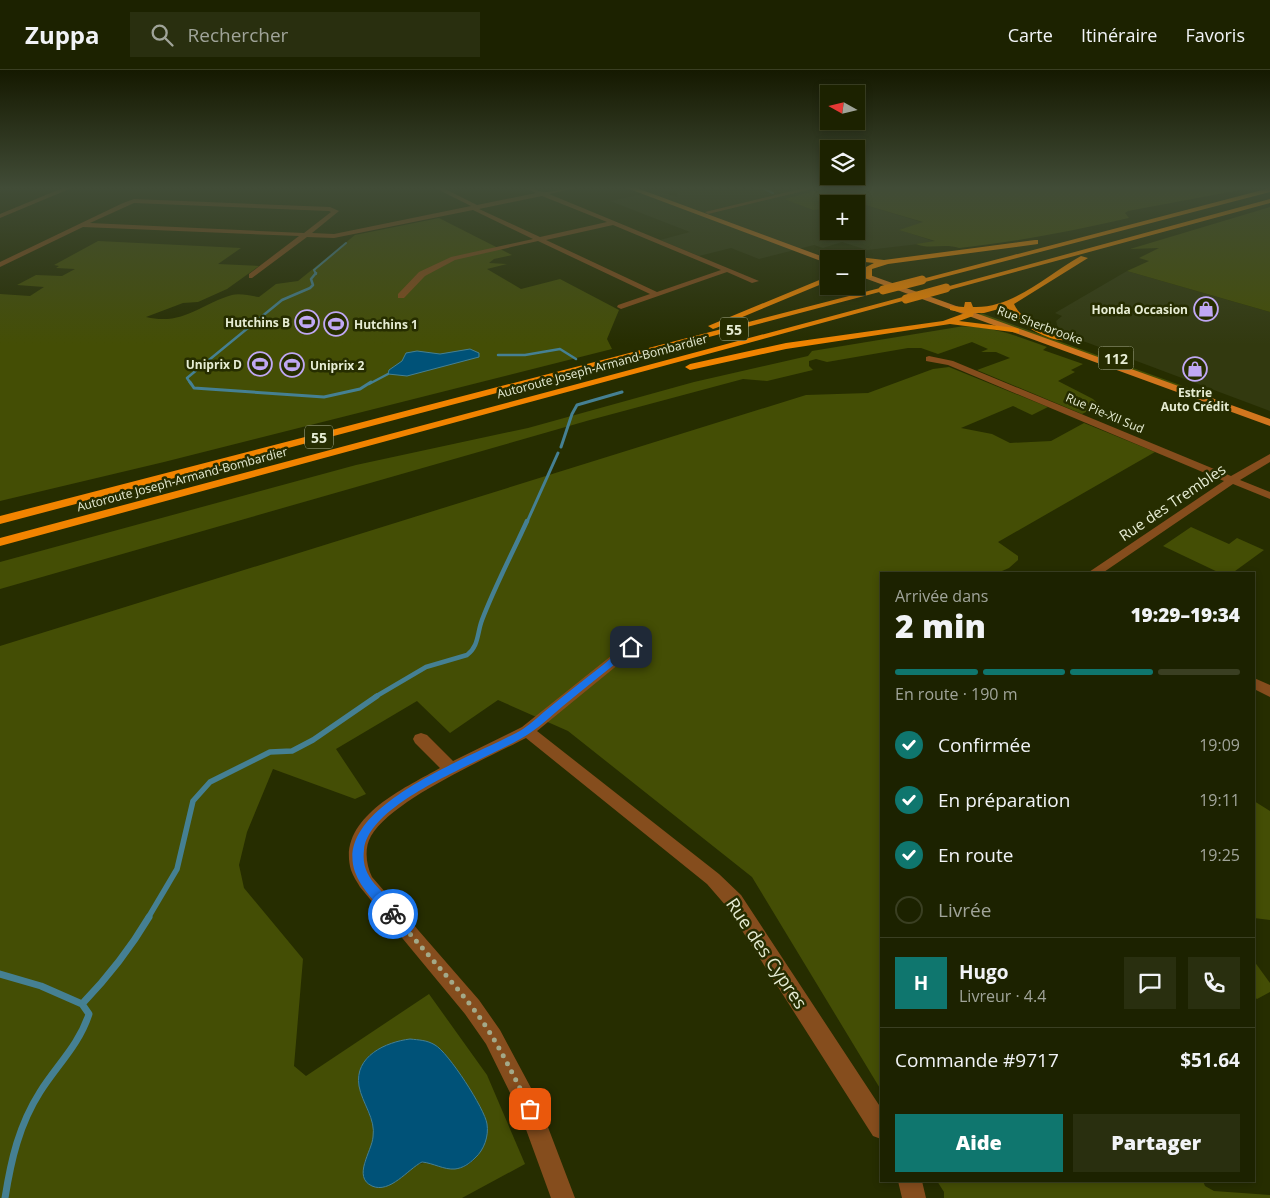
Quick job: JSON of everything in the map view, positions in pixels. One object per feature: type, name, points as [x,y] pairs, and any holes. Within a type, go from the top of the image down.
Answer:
[{"type":"highway","points":[[865,262],[887,262],[1050,240]]},
{"type":"highway","name":"Autoroute Joseph-Armand-Bombardier","points":[[0,518],[53,506],[1078,240]]},
{"type":"highway","name":"Autoroute Joseph-Armand-Bombardier","points":[[0,542],[1126,240]]},
{"type":"highway","points":[[945,322],[969,309],[984,310],[1009,303],[1068,266],[1134,240]]},
{"type":"highway","points":[[868,272],[887,262]]},
{"type":"highway","points":[[868,272],[882,273]]},
{"type":"highway","points":[[585,368],[704,330],[820,282]]},
{"type":"highway","points":[[1009,303],[1011,310],[1018,318],[1062,338]]},
{"type":"highway","points":[[419,430],[743,355],[804,344],[945,322],[1016,331]]},
{"type":"main road","points":[[769,240],[820,259]]},
{"type":"main road","points":[[775,240],[820,258]]},
{"type":"main road","name":"Rue Sherbrooke","points":[[865,270],[953,308],[969,309]]},
{"type":"main road","name":"Rue Sherbrooke","points":[[882,273],[969,309],[1016,331],[1270,423]]},
{"type":"main road","name":"Rue Sherbrooke","points":[[984,310],[1270,415]]},
{"type":"street","points":[[0,265],[51,240]]},
{"type":"street","points":[[252,276],[301,240]]},
{"type":"street","points":[[401,296],[422,274],[450,260],[536,240]]},
{"type":"street","points":[[540,240],[658,295]]},
{"type":"street","points":[[653,240],[755,281]]},
{"type":"street","points":[[621,307],[727,270]]},
{"type":"street","name":"Rue Pie-XII Sud","points":[[929,359],[950,363],[1270,496]]},
{"type":"street","name":"Rue des Trembles","points":[[1095,572],[1232,480],[1270,458]]},
{"type":"street","points":[[563,1198],[530,1109],[512,1071],[493,1038],[472,1007],[366,882],[360,872],[359,847],[363,834],[380,812],[451,769],[526,731],[631,647]]},
{"type":"street","points":[[1255,684],[1270,692]]},
{"type":"street","name":"Rue des Cypres","points":[[526,731],[713,879],[734,900],[880,1126]]},
{"type":"street","points":[[421,739],[451,769]]},
{"type":"street","points":[[910,1182],[914,1198]]},
{"type":"shaded area","points":[[349,240],[482,240],[512,255],[494,259],[489,263],[507,264],[487,269],[521,289],[560,279],[619,310],[607,339],[612,349],[164,462],[0,501],[0,294],[30,296],[44,287],[17,285],[36,275],[62,276],[75,269],[56,268],[59,266],[54,265],[98,241],[241,248],[218,264],[259,266],[227,289],[198,302],[183,303],[146,317],[171,319],[191,313],[232,295],[242,294],[259,297],[276,284],[298,281]]},
{"type":"shaded area","points":[[660,240],[929,240],[936,242],[867,250],[842,242],[823,248],[814,245],[759,259],[731,248],[699,256]]},
{"type":"shaded area","points":[[931,240],[1019,240],[959,248],[921,246],[916,244],[935,241]]},
{"type":"shaded area","points":[[1161,240],[1270,240],[1270,312],[1127,271],[1149,261],[1139,258],[1159,248],[1130,249]]},
{"type":"shaded area","points":[[1127,271],[1270,312],[1270,411],[1043,326],[1058,328],[1056,321],[1062,316],[1055,313]]},
{"type":"shaded area","points":[[981,313],[1205,394],[1161,381],[979,315]]},
{"type":"shaded area","points":[[958,327],[980,327],[1015,335],[1047,347],[1043,350],[1083,364],[1071,370],[1075,372],[1058,381],[1093,399],[1097,403],[1096,407],[1082,414],[977,370],[1010,358],[996,352],[981,352],[988,349],[972,342],[938,354],[921,348],[908,348],[827,362],[816,359],[809,361],[809,366],[813,370],[767,381],[743,379],[590,420],[0,589],[0,562],[356,465],[528,428],[694,382],[808,356],[812,351]]},
{"type":"shaded area","points":[[949,367],[1048,407],[1032,415],[1013,406],[961,428],[992,434],[1010,443],[1051,441],[1084,423],[1155,452],[998,542],[1018,556],[1018,560],[1009,568],[1000,572],[880,572],[880,1088],[752,877],[568,731],[498,700],[450,733],[417,701],[336,749],[366,794],[355,799],[273,769],[247,832],[239,865],[244,888],[303,959],[294,1066],[306,1076],[429,994],[487,1075],[525,1164],[462,1198],[0,1198],[0,646],[806,395],[868,393],[933,369]],"holes":[[[410,1039],[423,1040],[435,1045],[448,1058],[480,1106],[487,1124],[483,1145],[477,1156],[469,1164],[461,1168],[431,1163],[415,1166],[364,1163],[372,1145],[374,1134],[372,1122],[359,1086],[361,1066],[374,1052],[391,1043]]]},
{"type":"shaded area","points":[[1191,527],[1229,544],[1237,538],[1264,550],[1234,572],[1218,572],[1163,546]]},
{"type":"shaded area","points":[[1255,802],[1270,811],[1270,920],[1255,918]]},
{"type":"shaded area","points":[[1255,962],[1270,983],[1270,992],[1257,999],[1255,998]]},
{"type":"shaded area","points":[[938,1182],[1203,1182],[1205,1186],[1214,1191],[1270,1195],[1270,1198],[944,1198],[944,1192]]},
{"type":"water","points":[[470,349],[479,353],[479,357],[407,376],[388,374],[389,370],[402,361],[406,353],[417,351],[440,354]]},
{"type":"water","points":[[410,1039],[432,1043],[448,1058],[480,1106],[487,1124],[486,1138],[478,1155],[463,1167],[451,1169],[422,1162],[392,1184],[379,1188],[366,1182],[364,1177],[363,1170],[372,1143],[373,1130],[371,1117],[359,1086],[359,1075],[361,1066],[374,1052],[391,1043]]},
{"type":"waterway","points":[[316,273],[314,270],[346,243]]},
{"type":"waterway","points":[[191,384],[187,378],[282,300],[310,288],[313,285],[311,279],[316,273]]},
{"type":"waterway","points":[[498,355],[525,355],[560,349],[576,359]]},
{"type":"waterway","points":[[369,384],[388,374]]},
{"type":"waterway","points":[[190,382],[194,388],[324,397],[360,389],[371,382]]},
{"type":"waterway","points":[[561,447],[577,405],[622,392]]},
{"type":"waterway","points":[[527,522],[558,453]]},
{"type":"waterway","points":[[375,697],[426,667],[467,655],[474,648],[492,595],[527,521]]},
{"type":"waterway","points":[[148,918],[177,869],[193,801],[210,782],[270,752],[292,751],[313,740],[377,696]]},
{"type":"waterway","points":[[82,1004],[118,962],[149,917]]},
{"type":"waterway","points":[[0,974],[41,986],[82,1004]]},
{"type":"waterway","points":[[5,1198],[13,1156],[21,1130],[33,1104],[85,1025],[89,1014],[82,1004]]},
{"type":"way so far","points":[[393,914],[472,1007],[512,1071],[530,1109]]},
{"type":"place","name":"Honda Occasion","points":[[1206,309]]},
{"type":"place","name":"Hutchins B","points":[[307,322]]},
{"type":"place","name":"Hutchins 1","points":[[336,324]]},
{"type":"place","name":"Uniprix D","points":[[260,364]]},
{"type":"place","name":"Uniprix 2","points":[[292,365]]},
{"type":"place","name":"Estrie Auto Crédit","points":[[1195,369]]},
{"type":"route","points":[[393,914],[366,882],[360,872],[358,859],[363,834],[380,812],[451,769],[526,731],[631,647]]}]
